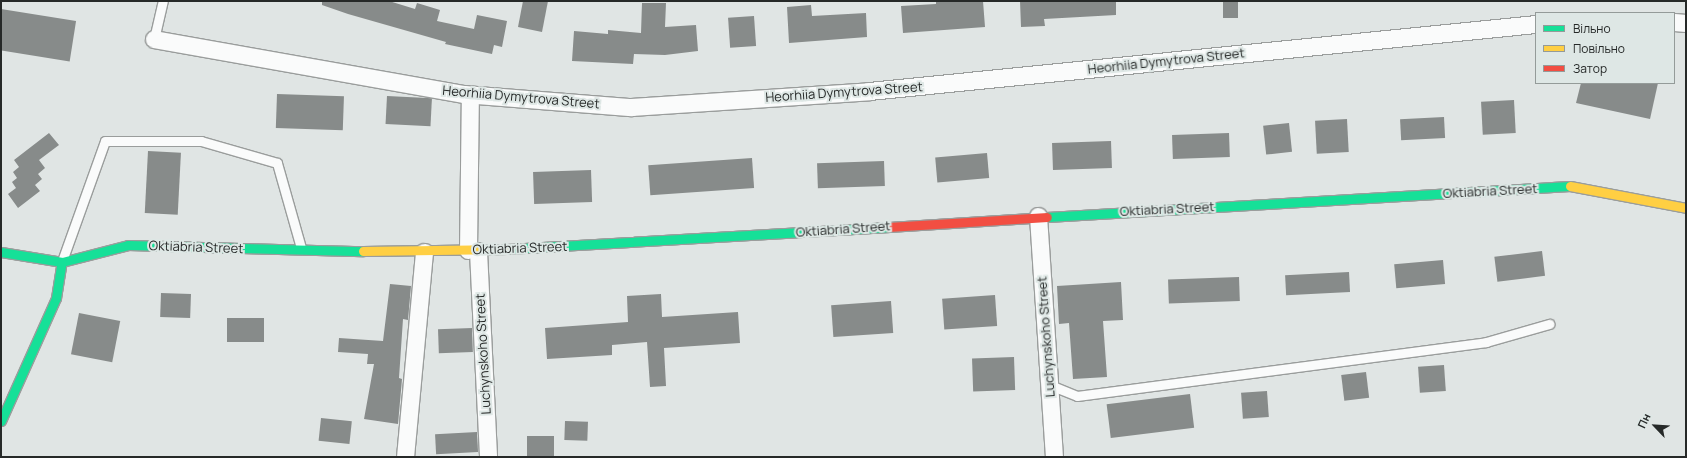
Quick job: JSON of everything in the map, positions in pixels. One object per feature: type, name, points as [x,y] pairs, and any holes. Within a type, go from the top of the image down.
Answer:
[{"type":"street","points":[[1675,22],[1686,23]]},
{"type":"street","name":"Heorhiia Dymytrova Street","points":[[154,39],[470,95],[638,106],[869,91],[1535,24]]},
{"type":"street","name":"Luchynskoho Street","points":[[470,95],[473,251],[488,457]]},
{"type":"street","name":"Oktiabria Street","points":[[1,252],[62,262],[128,245],[302,250],[424,252],[473,251],[1038,216],[1571,186],[1686,208]]},
{"type":"street","name":"Luchynskoho Street","points":[[1038,216],[1054,457]]},
{"type":"street","points":[[405,457],[424,252]]},
{"type":"street","points":[[1,421],[56,298],[62,262]]},
{"type":"lane","points":[[154,39],[162,1]]},
{"type":"lane","points":[[62,262],[105,141],[201,141],[277,163],[302,250]]},
{"type":"lane","points":[[1050,385],[1077,396],[1486,342],[1549,324]]},
{"type":"building","points":[[322,1],[389,1],[415,9],[417,3],[440,10],[437,21],[474,29],[477,15],[507,21],[502,47],[494,45],[492,54],[445,44],[446,42],[348,14],[322,5]]},
{"type":"building","points":[[523,1],[548,1],[542,32],[518,27]]},
{"type":"building","points":[[936,1],[983,1],[985,27],[903,33],[901,6],[936,4]]},
{"type":"building","points":[[1020,1],[1116,1],[1116,15],[1044,19],[1045,26],[1021,27]]},
{"type":"building","points":[[1223,1],[1238,1],[1238,18],[1223,18]]},
{"type":"building","points":[[642,3],[666,3],[665,27],[696,25],[698,51],[665,55],[634,54],[633,64],[572,61],[574,31],[608,34],[608,30],[641,33]]},
{"type":"building","points":[[811,5],[812,16],[866,13],[867,37],[789,43],[787,7]]},
{"type":"building","points":[[1,9],[76,21],[70,61],[1,51]]},
{"type":"building","points":[[754,16],[756,46],[730,48],[728,18]]},
{"type":"building","points":[[1581,84],[1658,84],[1650,119],[1576,103]]},
{"type":"building","points":[[277,94],[344,96],[343,130],[276,128]]},
{"type":"building","points":[[387,96],[432,98],[430,126],[386,124]]},
{"type":"building","points":[[1514,100],[1516,133],[1483,135],[1481,102]]},
{"type":"building","points":[[1444,117],[1445,138],[1401,140],[1400,119]]},
{"type":"building","points":[[1347,119],[1349,152],[1317,154],[1315,121]]},
{"type":"building","points":[[1289,123],[1292,152],[1266,155],[1263,126]]},
{"type":"building","points":[[49,133],[59,145],[39,160],[45,168],[38,174],[42,179],[35,185],[40,191],[18,208],[8,194],[16,188],[12,182],[17,178],[13,172],[19,167],[14,160]]},
{"type":"building","points":[[1229,133],[1230,157],[1173,159],[1172,135]]},
{"type":"building","points":[[1111,141],[1112,168],[1053,170],[1052,143]]},
{"type":"building","points":[[148,151],[181,153],[178,215],[145,213]]},
{"type":"building","points":[[987,153],[989,178],[937,182],[935,158]]},
{"type":"building","points":[[752,158],[754,188],[650,195],[648,165]]},
{"type":"building","points":[[884,161],[885,186],[818,188],[817,163]]},
{"type":"building","points":[[591,170],[592,202],[534,204],[533,172]]},
{"type":"building","points":[[1542,251],[1545,276],[1497,282],[1494,257]]},
{"type":"building","points":[[1443,260],[1445,284],[1396,288],[1394,264]]},
{"type":"building","points":[[1349,272],[1350,292],[1286,295],[1285,275]]},
{"type":"building","points":[[1239,277],[1240,301],[1169,303],[1168,279]]},
{"type":"building","points":[[1121,282],[1123,320],[1103,321],[1107,377],[1073,379],[1069,323],[1059,324],[1057,286]]},
{"type":"building","points":[[390,284],[411,286],[408,320],[403,319],[399,378],[402,379],[398,424],[364,419],[374,364],[367,364],[368,354],[338,352],[339,338],[383,341]]},
{"type":"building","points":[[161,293],[191,294],[190,318],[160,317]]},
{"type":"building","points":[[661,294],[662,317],[738,312],[740,343],[664,348],[666,386],[650,387],[647,342],[612,345],[612,355],[547,359],[545,328],[628,322],[627,296]]},
{"type":"building","points":[[995,295],[997,326],[944,330],[942,299]]},
{"type":"building","points":[[891,301],[893,333],[833,337],[831,305]]},
{"type":"building","points":[[79,313],[120,321],[112,362],[71,354]]},
{"type":"building","points":[[227,318],[264,318],[264,342],[227,342]]},
{"type":"building","points":[[472,328],[473,352],[439,353],[438,329]]},
{"type":"building","points":[[1014,357],[1015,390],[973,391],[972,358]]},
{"type":"building","points":[[1444,365],[1446,391],[1420,393],[1418,367]]},
{"type":"building","points":[[1366,372],[1369,398],[1344,401],[1341,375]]},
{"type":"building","points":[[1267,391],[1269,417],[1243,419],[1241,393]]},
{"type":"building","points":[[1190,394],[1194,428],[1111,438],[1107,404]]},
{"type":"building","points":[[321,418],[352,421],[349,444],[319,441]]},
{"type":"building","points":[[565,421],[588,422],[587,441],[564,440]]},
{"type":"building","points":[[477,432],[478,452],[436,454],[435,434]]},
{"type":"building","points":[[527,436],[554,436],[554,457],[527,457]]},
{"type":"traffic: fast","points":[[1047,217],[1570,186]]},
{"type":"traffic: fast","points":[[507,249],[889,227]]},
{"type":"traffic: fast","points":[[1,252],[62,262],[128,245],[363,251]]},
{"type":"traffic: fast","points":[[1,421],[56,298],[62,262]]},
{"type":"traffic: slow","points":[[1570,186],[1686,208]]},
{"type":"traffic: slow","points":[[363,251],[507,249]]},
{"type":"traffic: jam","points":[[889,227],[1047,217]]}]
